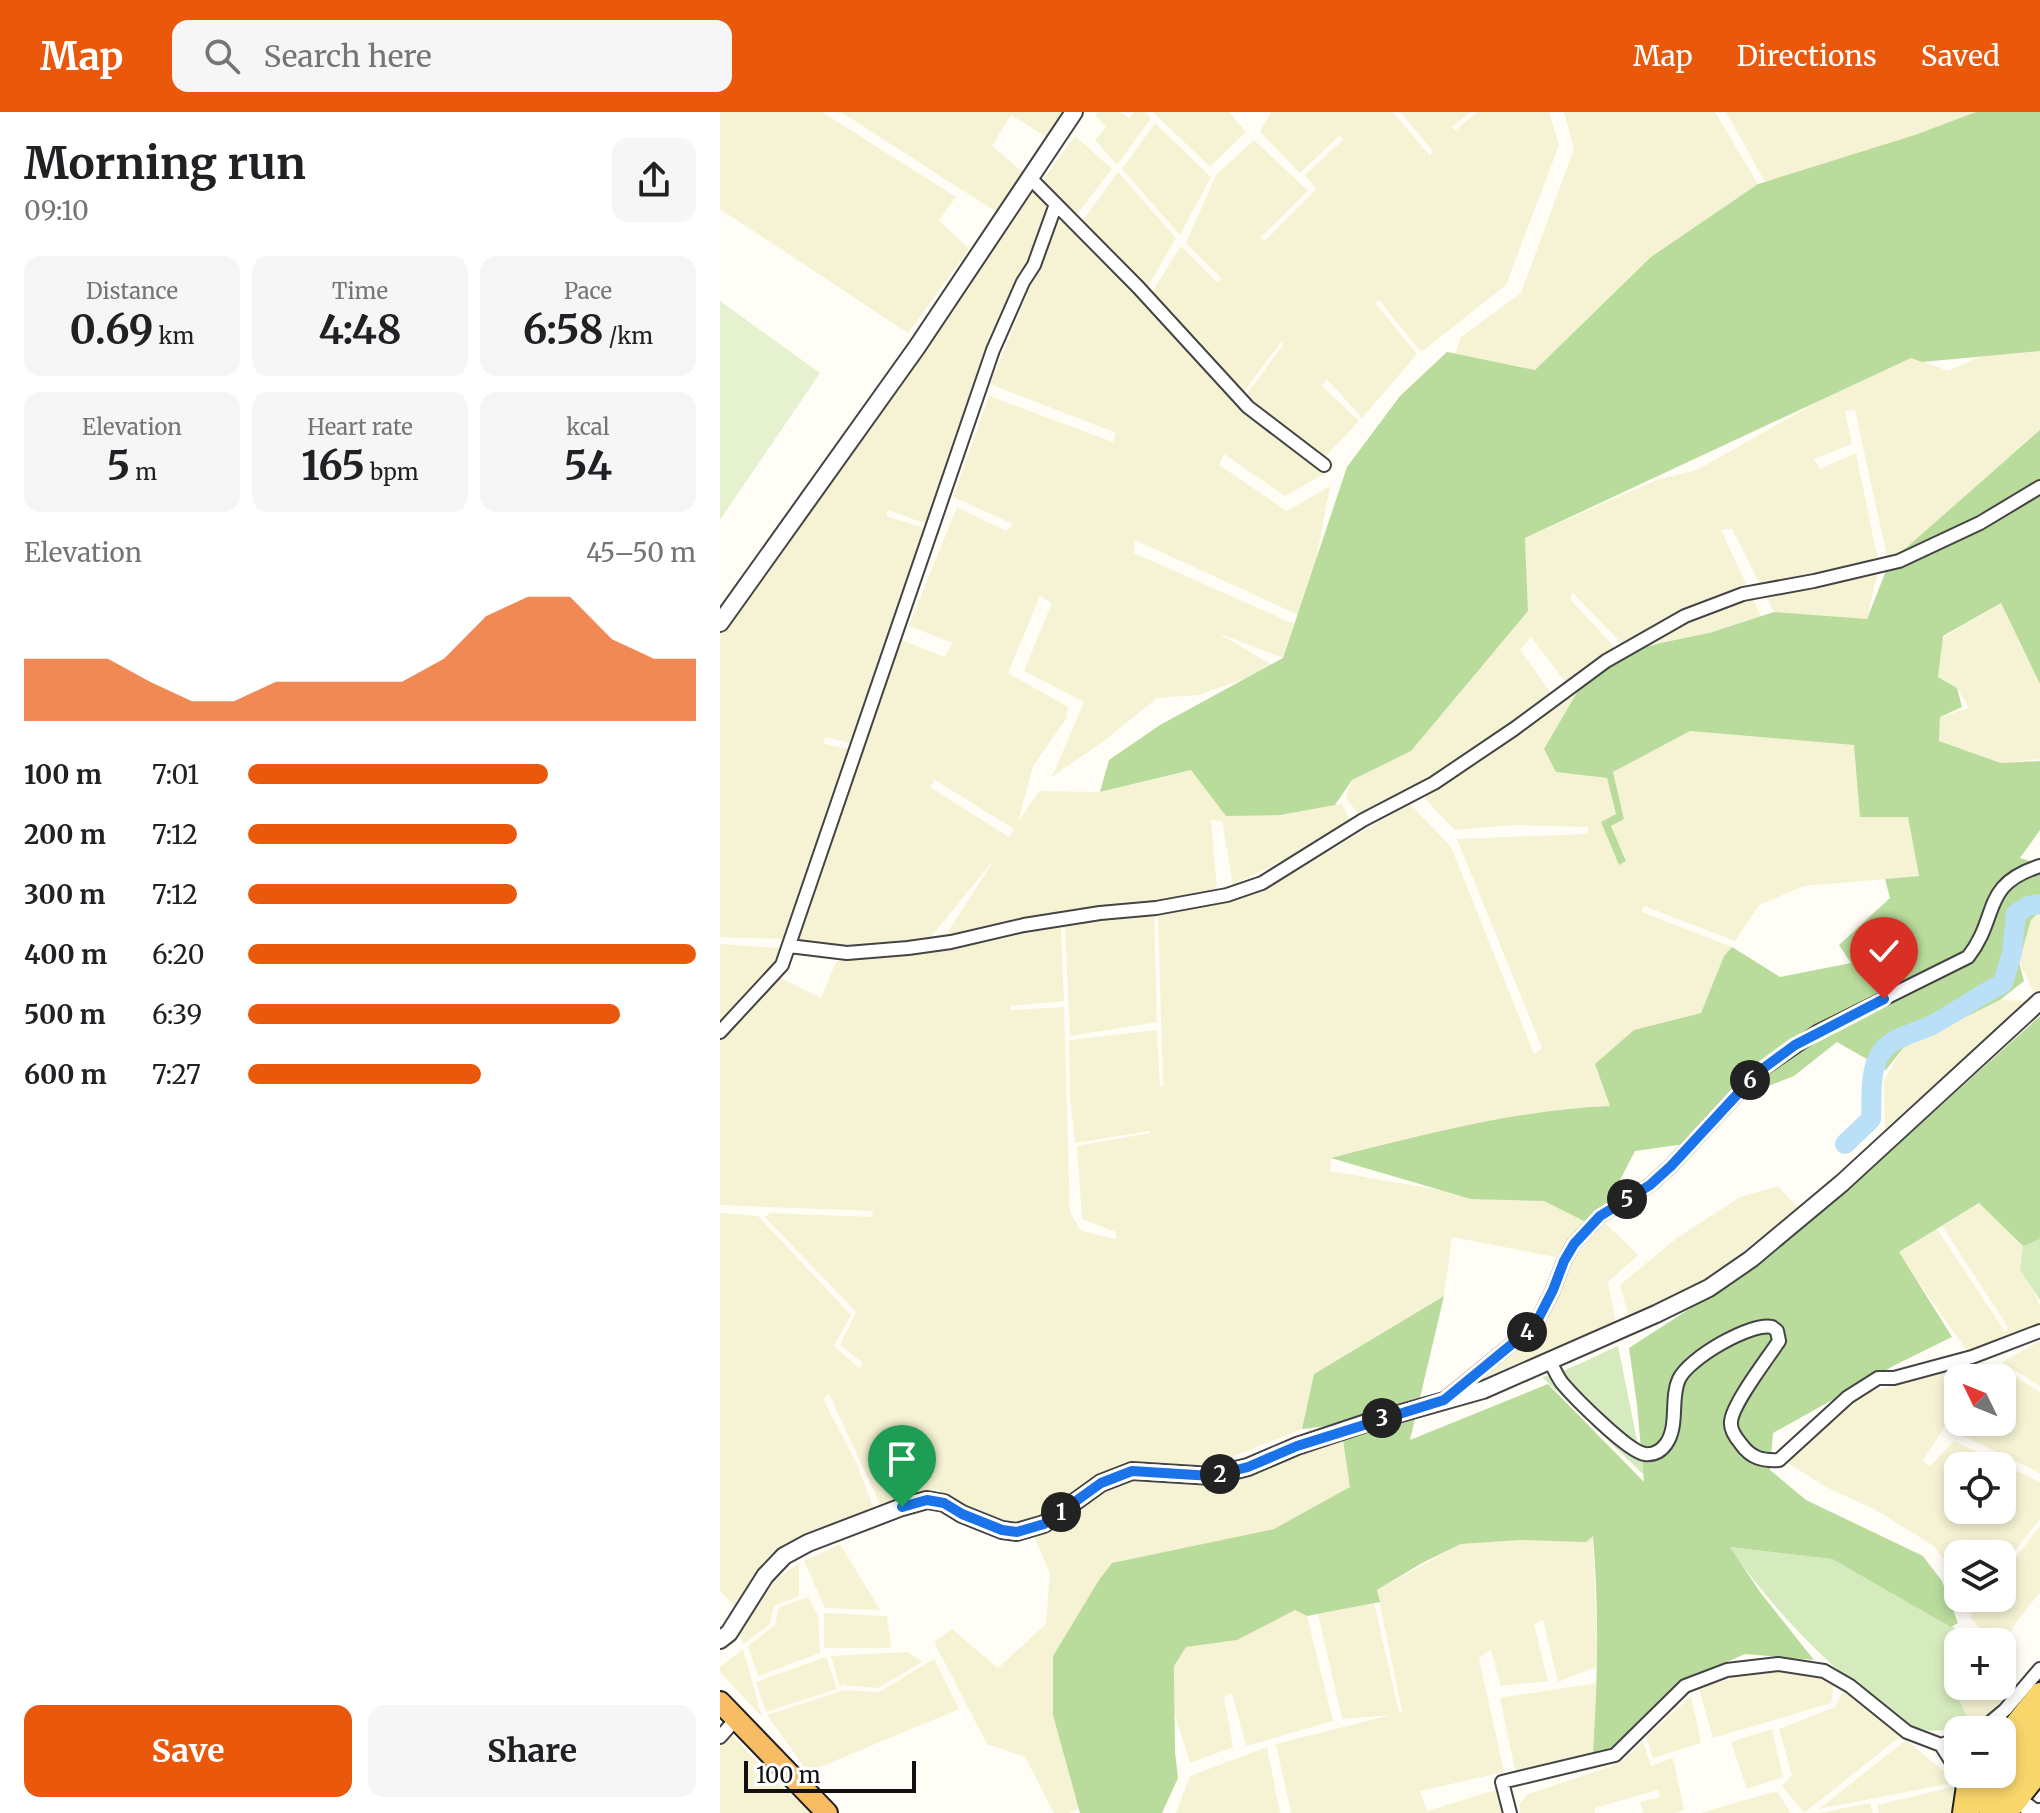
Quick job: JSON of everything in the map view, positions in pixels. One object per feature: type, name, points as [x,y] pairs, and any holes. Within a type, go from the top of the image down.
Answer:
[{"type":"highway","points":[[720,1702],[824,1812]]},
{"type":"main road","points":[[2016,1723],[2040,1693]]},
{"type":"main road","points":[[2016,1748],[2040,1718]]},
{"type":"main road","points":[[1990,1813],[2040,1744]]},
{"type":"main road","points":[[2012,1807],[2040,1771]]},
{"type":"main road","points":[[1965,1788],[1965,1813]]},
{"type":"main road","points":[[1965,1813],[1985,1788]]},
{"type":"street","points":[[720,623],[917,347],[1074,112]]},
{"type":"street","points":[[1030,178],[1138,287],[1248,407],[1324,465]]},
{"type":"street","points":[[720,1032],[782,965],[993,350],[1023,282],[1034,265],[1056,204]]},
{"type":"street","points":[[789,946],[847,953],[908,948],[951,942],[1024,925],[1156,908],[1227,895],[1262,883],[1363,820],[1434,783],[1606,661],[1685,616],[1743,594],[1899,561],[1980,523],[2040,487]]},
{"type":"street","points":[[1444,1400],[1535,1325],[1574,1244],[1600,1216],[1650,1185],[1671,1166],[1757,1073],[1817,1032],[1968,957],[1978,944],[1998,893],[2010,879],[2040,866]]},
{"type":"street","points":[[720,1640],[729,1633],[765,1576],[784,1556],[808,1543],[902,1507],[927,1500],[944,1503],[1002,1530],[1017,1532],[1044,1524],[1101,1483],[1132,1471],[1212,1476],[1248,1467],[1297,1446],[1483,1390],[1692,1297],[1751,1259],[1842,1183],[2040,1001]]},
{"type":"street","points":[[1550,1361],[1560,1380],[1577,1399],[1627,1444],[1646,1454],[1657,1453],[1668,1442],[1679,1379],[1691,1365],[1717,1346],[1752,1328],[1772,1327],[1777,1331],[1779,1341],[1735,1408],[1730,1423],[1735,1437],[1752,1457],[1779,1460],[1848,1397],[1878,1378],[1894,1378],[1972,1357],[2040,1331]]},
{"type":"street","points":[[1510,1813],[1502,1782],[1615,1755],[1685,1686],[1727,1670],[1778,1664],[1824,1671],[1850,1686],[1907,1732],[1944,1749]]},
{"type":"street","points":[[1998,1716],[2040,1669]]},
{"type":"street","points":[[720,1737],[736,1719]]},
{"type":"street","points":[[2012,1807],[2040,1812]]},
{"type":"shaded area","points":[[720,112],[822,112],[956,197],[939,220],[969,249],[908,333],[720,209]]},
{"type":"shaded area","points":[[841,112],[1064,112],[1048,138],[1011,115],[992,146],[1030,178],[1004,217]]},
{"type":"shaded area","points":[[1097,112],[1120,112],[1129,118],[1134,112],[1145,112],[1151,118],[1117,165],[1095,140],[1106,127],[1095,115]]},
{"type":"shaded area","points":[[1153,112],[1229,112],[1246,132],[1210,167]]},
{"type":"shaded area","points":[[1271,112],[1393,112],[1430,156],[1433,151],[1400,112],[1470,112],[1452,127],[1455,131],[1477,112],[1549,112],[1559,145],[1506,285],[1421,352],[1379,300],[1375,303],[1417,354],[1362,418],[1327,379],[1322,386],[1359,421],[1324,458],[1244,398],[1283,345],[1281,342],[1242,394],[1154,305],[1238,405],[1324,474],[1285,496],[1224,454],[1219,465],[1287,511],[1330,486],[1305,618],[1135,540],[1134,553],[1294,624],[1283,658],[1218,633],[1277,668],[1198,695],[1157,698],[1052,777],[1084,702],[1024,671],[1052,603],[1040,596],[1008,673],[1068,707],[1066,719],[1033,766],[1018,822],[1039,791],[1101,792],[1192,770],[1227,816],[1342,804],[1353,826],[1233,885],[1222,821],[1211,820],[1217,890],[1092,915],[1154,911],[1157,1022],[1070,1036],[1065,928],[1061,928],[1064,1001],[1010,1006],[1011,1010],[1064,1007],[1070,1212],[1081,1231],[1116,1239],[1116,1232],[1082,1219],[1077,1146],[1150,1131],[1075,1143],[1069,1040],[1157,1030],[1160,1086],[1163,1086],[1158,914],[1164,910],[1256,894],[1410,804],[1451,847],[1534,1054],[1542,1048],[1457,839],[1587,834],[1588,827],[1514,825],[1455,830],[1424,798],[1579,689],[1546,746],[1556,772],[1607,778],[1616,814],[1601,822],[1626,860],[1611,826],[1624,819],[1613,772],[1690,731],[1854,745],[1908,817],[1919,876],[1804,886],[1759,905],[1735,941],[1644,906],[1642,912],[1732,947],[1724,956],[1701,1013],[1634,1030],[1610,1106],[1433,1151],[1409,1138],[1331,1158],[1330,1171],[1440,1190],[1544,1201],[1584,1221],[1555,1257],[1452,1237],[1444,1296],[1314,1374],[1302,1429],[1194,1472],[1343,1440],[1351,1487],[1274,1529],[1129,1560],[1082,1807],[1069,1813],[1054,1813],[1025,1757],[987,1744],[934,1642],[952,1629],[998,1668],[1046,1624],[1050,1573],[1027,1521],[1013,1523],[986,1516],[936,1489],[883,1511],[829,1394],[823,1399],[857,1464],[875,1512],[827,1529],[736,1607],[720,1591],[720,1213],[758,1216],[851,1315],[834,1346],[859,1368],[863,1363],[840,1345],[856,1312],[765,1217],[771,1213],[872,1217],[873,1211],[720,1205],[720,944],[780,948],[770,973],[821,998],[836,962],[903,944],[865,951],[789,946],[894,637],[944,657],[953,643],[909,626],[957,507],[1006,531],[1013,524],[953,497],[989,396],[1113,442],[1116,433],[990,384],[1058,220],[1132,282],[1081,223],[1118,172],[1176,238],[1144,293],[1149,297],[1181,246],[1218,283],[1221,278],[1186,243],[1216,175],[1254,140],[1308,191],[1261,237],[1265,241],[1316,189],[1305,175],[1344,139],[1339,136],[1300,173],[1260,132]],"holes":[[[935,780],[1014,829],[1009,837],[930,787]],[[992,862],[947,933],[931,937]]]},
{"type":"shaded area","points":[[1564,112],[1715,112],[1758,184],[1644,264],[1535,370],[1455,354],[1461,337],[1521,293],[1574,149]]},
{"type":"shaded area","points":[[1726,112],[1993,112],[1765,182]]},
{"type":"shaded area","points":[[1155,123],[1211,177],[1180,235],[1122,169]]},
{"type":"shaded area","points":[[1075,136],[1112,169],[1074,218],[1042,181]]},
{"type":"shaded area","points":[[1033,181],[1054,208],[1019,292],[932,526],[888,510],[886,516],[927,529],[850,743],[825,737],[824,744],[849,749],[784,939],[720,937],[720,633]]},
{"type":"shaded area","points":[[2040,346],[2040,477],[1972,527],[1887,557],[1855,410],[1845,411],[1852,444],[1814,459],[1820,469],[1856,453],[1879,566],[1867,619],[1774,612],[1732,529],[1721,530],[1761,616],[1709,633],[1627,649],[1573,593],[1570,599],[1620,653],[1567,684],[1531,637],[1520,650],[1553,696],[1455,769],[1363,820],[1346,798],[1352,780],[1411,751],[1528,611],[1525,538],[1659,479],[1697,470],[1833,393],[1911,357],[1948,371],[2002,347]]},
{"type":"shaded area","points":[[2001,603],[2040,684],[2040,759],[2002,763],[1939,741],[1940,717],[1969,708],[1957,688],[1938,677],[1934,643]]},
{"type":"shaded area","points":[[2040,912],[2040,990],[2035,995],[2019,962],[2033,914]]},
{"type":"shaded area","points":[[2000,1000],[2029,1001],[1885,1129],[1884,1080],[1903,1048]]},
{"type":"shaded area","points":[[1778,1186],[1798,1208],[1713,1275],[1629,1318],[1620,1285],[1677,1238],[1740,1197]]},
{"type":"shaded area","points":[[1980,1203],[2023,1246],[2022,1266],[2040,1305],[2040,1325],[1967,1351],[1898,1253],[1937,1229],[2005,1332],[2008,1327],[1942,1226]]},
{"type":"shaded area","points":[[1605,1223],[1638,1255],[1608,1282],[1616,1323],[1482,1383],[1477,1378],[1547,1321],[1567,1266]]},
{"type":"shaded area","points":[[2040,1341],[2040,1386],[2016,1371],[2016,1364],[2002,1362]]},
{"type":"shaded area","points":[[1944,1373],[1944,1427],[1923,1461],[1930,1466],[1954,1441],[1977,1452],[1944,1452],[1944,1524],[2016,1524],[2016,1471],[2040,1482],[2040,1519],[2016,1549],[2016,1540],[1944,1540],[1944,1560],[1934,1546],[1874,1509],[1826,1487],[1785,1461],[1861,1394]]},
{"type":"shaded area","points":[[2016,1377],[2040,1392],[2040,1473],[2016,1461],[2016,1452],[1996,1452],[1963,1436],[2016,1436]]},
{"type":"shaded area","points":[[2040,1526],[2040,1592],[2013,1628],[1979,1628],[1970,1617],[1974,1612],[2016,1612],[2016,1557]]},
{"type":"shaded area","points":[[1593,1535],[1598,1666],[1558,1682],[1543,1620],[1534,1624],[1548,1681],[1501,1686],[1491,1650],[1479,1658],[1504,1772],[1420,1791],[1427,1811],[1496,1790],[1502,1813],[1291,1813],[1276,1744],[1391,1715],[1342,1719],[1318,1614],[1374,1603],[1399,1712],[1402,1712],[1377,1590],[1461,1544]]},
{"type":"shaded area","points":[[840,1544],[880,1610],[825,1608],[804,1561]]},
{"type":"shaded area","points":[[799,1563],[799,1596],[774,1606],[770,1624],[744,1644],[739,1634],[775,1580]]},
{"type":"shaded area","points":[[808,1597],[818,1615],[820,1653],[758,1676],[748,1646],[775,1625],[779,1607]]},
{"type":"shaded area","points":[[1295,1609],[1307,1616],[1333,1721],[1246,1746],[1232,1693],[1224,1697],[1233,1747],[1190,1763],[1175,1715],[1174,1665],[1186,1647],[1237,1640]]},
{"type":"shaded area","points":[[824,1613],[887,1616],[891,1648],[824,1648]]},
{"type":"shaded area","points":[[743,1649],[762,1717],[720,1672],[720,1667]]},
{"type":"shaded area","points":[[908,1652],[922,1662],[878,1688],[840,1687],[831,1656]]},
{"type":"shaded area","points":[[826,1657],[837,1689],[766,1712],[756,1682]]},
{"type":"shaded area","points":[[934,1659],[959,1709],[808,1772],[767,1715],[844,1690],[879,1692]]},
{"type":"shaded area","points":[[1800,1668],[1834,1684],[1831,1703],[1713,1738],[1699,1689],[1743,1674]]},
{"type":"shaded area","points":[[1597,1683],[1597,1759],[1517,1779],[1500,1698]]},
{"type":"shaded area","points":[[1844,1689],[1901,1736],[1804,1813],[1782,1786],[1792,1775],[1779,1729],[1835,1707]]},
{"type":"shaded area","points":[[1691,1696],[1701,1743],[1653,1758],[1646,1737]]},
{"type":"shaded area","points":[[1959,1700],[2006,1700],[1986,1716],[1967,1716]]},
{"type":"shaded area","points":[[1772,1729],[1783,1777],[1747,1789],[1731,1742]]},
{"type":"shaded area","points":[[731,1734],[775,1781],[813,1813],[720,1813],[720,1746]]},
{"type":"shaded area","points":[[1906,1740],[1944,1771],[1944,1785],[1819,1809]]},
{"type":"shaded area","points":[[1643,1741],[1651,1766],[1673,1758],[1684,1810],[1643,1813],[1640,1802],[1660,1797],[1658,1790],[1595,1808],[1595,1813],[1520,1813],[1519,1804],[1528,1794],[1609,1767],[1627,1757]]},
{"type":"shaded area","points":[[1267,1747],[1280,1813],[1176,1813],[1190,1776]]},
{"type":"shaded area","points":[[1949,1788],[1958,1788],[1960,1798],[1951,1813],[1879,1813],[1877,1805]]},
{"type":"shaded area","points":[[1778,1793],[1791,1813],[1701,1813]]},
{"type":"shaded area","points":[[1870,1803],[1873,1813],[1819,1813]]},
{"type":"green space","points":[[1976,112],[2040,112],[2040,351],[1922,362],[1911,358],[1525,538],[1528,611],[1411,751],[1352,780],[1335,805],[1280,815],[1226,816],[1191,770],[1100,792],[1109,760],[1160,725],[1283,658],[1347,467],[1400,396],[1447,352],[1535,370],[1651,257],[1758,184],[1915,135]]},
{"type":"green space","points":[[720,301],[820,373],[720,520]]},
{"type":"green space","points":[[2040,430],[2040,684],[2001,603],[1943,636],[1938,677],[1957,688],[1962,707],[1940,717],[1939,741],[2001,763],[2040,761],[2040,830],[2020,858],[2040,864],[2040,911],[2031,920],[2019,962],[2024,981],[2000,1000],[1903,1048],[1886,1070],[1837,1042],[1794,1076],[1753,1092],[1685,1144],[1635,1151],[1620,1180],[1625,1193],[1584,1221],[1544,1201],[1471,1199],[1331,1158],[1504,1118],[1610,1106],[1595,1064],[1634,1030],[1701,1013],[1724,956],[1732,947],[1780,977],[1851,963],[1839,945],[1890,898],[1885,879],[1919,876],[1908,817],[1860,817],[1854,745],[1690,731],[1613,772],[1624,819],[1611,826],[1626,861],[1619,865],[1601,822],[1616,814],[1607,778],[1556,772],[1544,749],[1579,689],[1624,653],[1709,633],[1774,612],[1867,619],[1889,563]]},
{"type":"green space","points":[[2040,1016],[2040,1239],[2023,1246],[1979,1203],[1899,1252],[1952,1337],[1773,1433],[1770,1470],[1806,1500],[1923,1556],[1944,1586],[1944,1612],[1954,1612],[1958,1623],[1951,1627],[1832,1559],[1730,1547],[1760,1592],[1814,1660],[1745,1654],[1688,1679],[1617,1746],[1593,1752],[1597,1644],[1593,1536],[1586,1542],[1520,1540],[1461,1544],[1377,1590],[1380,1602],[1307,1616],[1295,1610],[1237,1640],[1186,1647],[1174,1666],[1178,1778],[1162,1813],[1080,1813],[1053,1715],[1053,1656],[1112,1563],[1274,1529],[1350,1487],[1343,1440],[1337,1425],[1302,1429],[1314,1374],[1444,1296],[1410,1440],[1548,1384],[1644,1482],[1629,1348],[1768,1258]]},
{"type":"green space","points":[[2040,1239],[2040,1300],[2020,1270],[2023,1246]]},
{"type":"green space","points":[[1618,1346],[1644,1475],[1542,1377]]},
{"type":"green space","points":[[1729,1547],[1832,1559],[1954,1628],[1944,1628],[1944,1700],[1959,1700],[1967,1716],[1944,1716],[1944,1730],[1924,1730],[1911,1727],[1893,1716],[1831,1663],[1761,1589]]},
{"type":"waterway","points":[[1845,1144],[1871,1119],[1873,1076],[1881,1053],[1898,1039],[1934,1024],[2003,983],[2012,953],[2016,914],[2028,906],[2040,904]]},
{"type":"route","points":[[902,1507],[927,1500],[944,1503],[1002,1530],[1017,1532],[1044,1524],[1101,1483],[1132,1471],[1212,1476],[1248,1467],[1297,1446],[1444,1400],[1535,1325],[1574,1244],[1600,1216],[1650,1185],[1671,1166],[1757,1073],[1817,1032],[1884,999]]}]
